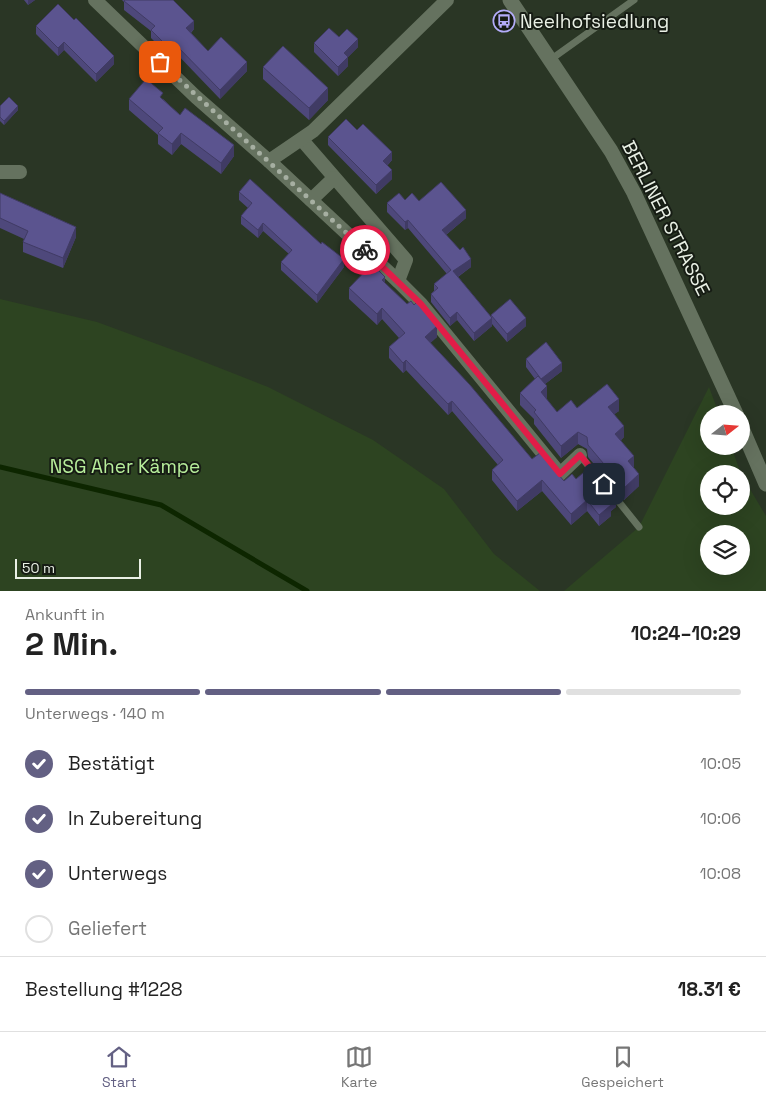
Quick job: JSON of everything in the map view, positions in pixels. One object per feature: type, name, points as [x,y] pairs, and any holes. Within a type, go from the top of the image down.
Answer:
[{"type":"main road","name":"BERLINER STRASSE","points":[[510,0],[611,151],[634,192],[732,405]]},
{"type":"main road","points":[[750,447],[766,484]]},
{"type":"street","points":[[95,0],[196,96],[398,280],[421,304],[560,474],[580,455]]},
{"type":"street","points":[[269,161],[302,140],[447,0]]},
{"type":"street","points":[[302,140],[406,260],[398,280]]},
{"type":"street","points":[[0,172],[20,172]]},
{"type":"street","points":[[311,200],[334,178]]},
{"type":"lane","points":[[550,60],[634,0]]},
{"type":"lane","points":[[580,455],[598,477]]},
{"type":"lane","points":[[604,484],[639,527]]},
{"type":"green space","name":"NSG Aher Kämpe","points":[[0,299],[97,322],[184,354],[268,387],[373,440],[444,489],[494,554],[540,591],[0,591]]},
{"type":"green space","points":[[709,387],[716,405],[700,405]]},
{"type":"green space","points":[[700,405],[700,455],[734,455],[738,465],[700,465],[700,515],[750,515],[750,489],[766,516],[766,591],[564,591],[639,527]]},
{"type":"building","points":[[125,0],[173,0],[194,21],[186,28],[208,51],[221,37],[247,62],[220,90],[173,42],[168,47],[151,30],[155,26]]},
{"type":"building","points":[[58,4],[74,20],[76,18],[114,56],[96,74],[64,42],[58,48],[36,26]]},
{"type":"building","points":[[329,28],[339,37],[347,29],[358,39],[344,53],[348,57],[338,67],[314,43]]},
{"type":"building","points":[[283,46],[328,88],[309,108],[263,67]]},
{"type":"building","points":[[146,79],[163,93],[160,97],[180,115],[185,108],[234,145],[221,163],[181,133],[172,144],[158,133],[163,128],[129,99]]},
{"type":"building","points":[[9,97],[18,106],[4,121],[0,117],[0,106]]},
{"type":"building","points":[[346,119],[357,130],[363,124],[392,152],[383,161],[392,170],[376,185],[328,137]]},
{"type":"building","points":[[250,179],[321,244],[322,242],[344,259],[317,295],[281,262],[292,250],[263,223],[258,230],[241,216],[252,203],[239,192]]},
{"type":"building","points":[[441,182],[466,210],[442,230],[460,250],[463,247],[471,259],[453,271],[492,318],[474,333],[457,312],[450,318],[431,294],[438,288],[434,284],[451,270],[408,220],[405,222],[387,203],[399,193],[405,200],[412,193],[419,201]]},
{"type":"building","points":[[0,193],[76,227],[63,258],[23,242],[28,231],[0,218]]},
{"type":"building","points":[[372,264],[385,277],[382,280],[407,304],[411,301],[414,305],[417,302],[437,326],[425,337],[470,385],[532,459],[540,453],[564,481],[572,474],[576,479],[591,466],[616,496],[609,502],[611,505],[599,515],[587,500],[571,514],[542,480],[517,501],[492,470],[503,460],[452,401],[448,404],[406,360],[403,363],[389,347],[405,333],[382,308],[377,314],[349,288]]},
{"type":"building","points":[[510,299],[526,318],[507,334],[491,315]]},
{"type":"building","points":[[546,342],[562,363],[541,379],[526,359]]},
{"type":"building","points":[[538,376],[547,386],[541,392],[557,412],[571,400],[577,408],[607,384],[619,399],[608,407],[624,426],[615,434],[634,456],[628,461],[639,474],[624,488],[588,445],[587,437],[578,432],[561,446],[534,412],[536,410],[520,393]]},
{"type":"waterway","points":[[0,467],[161,505],[307,591]]},
{"type":"way so far","points":[[160,62],[365,250]]},
{"type":"place","name":"Neelhofsiedlung","points":[[504,21]]},
{"type":"route","points":[[365,250],[421,304],[560,474],[580,455],[604,484]]}]
